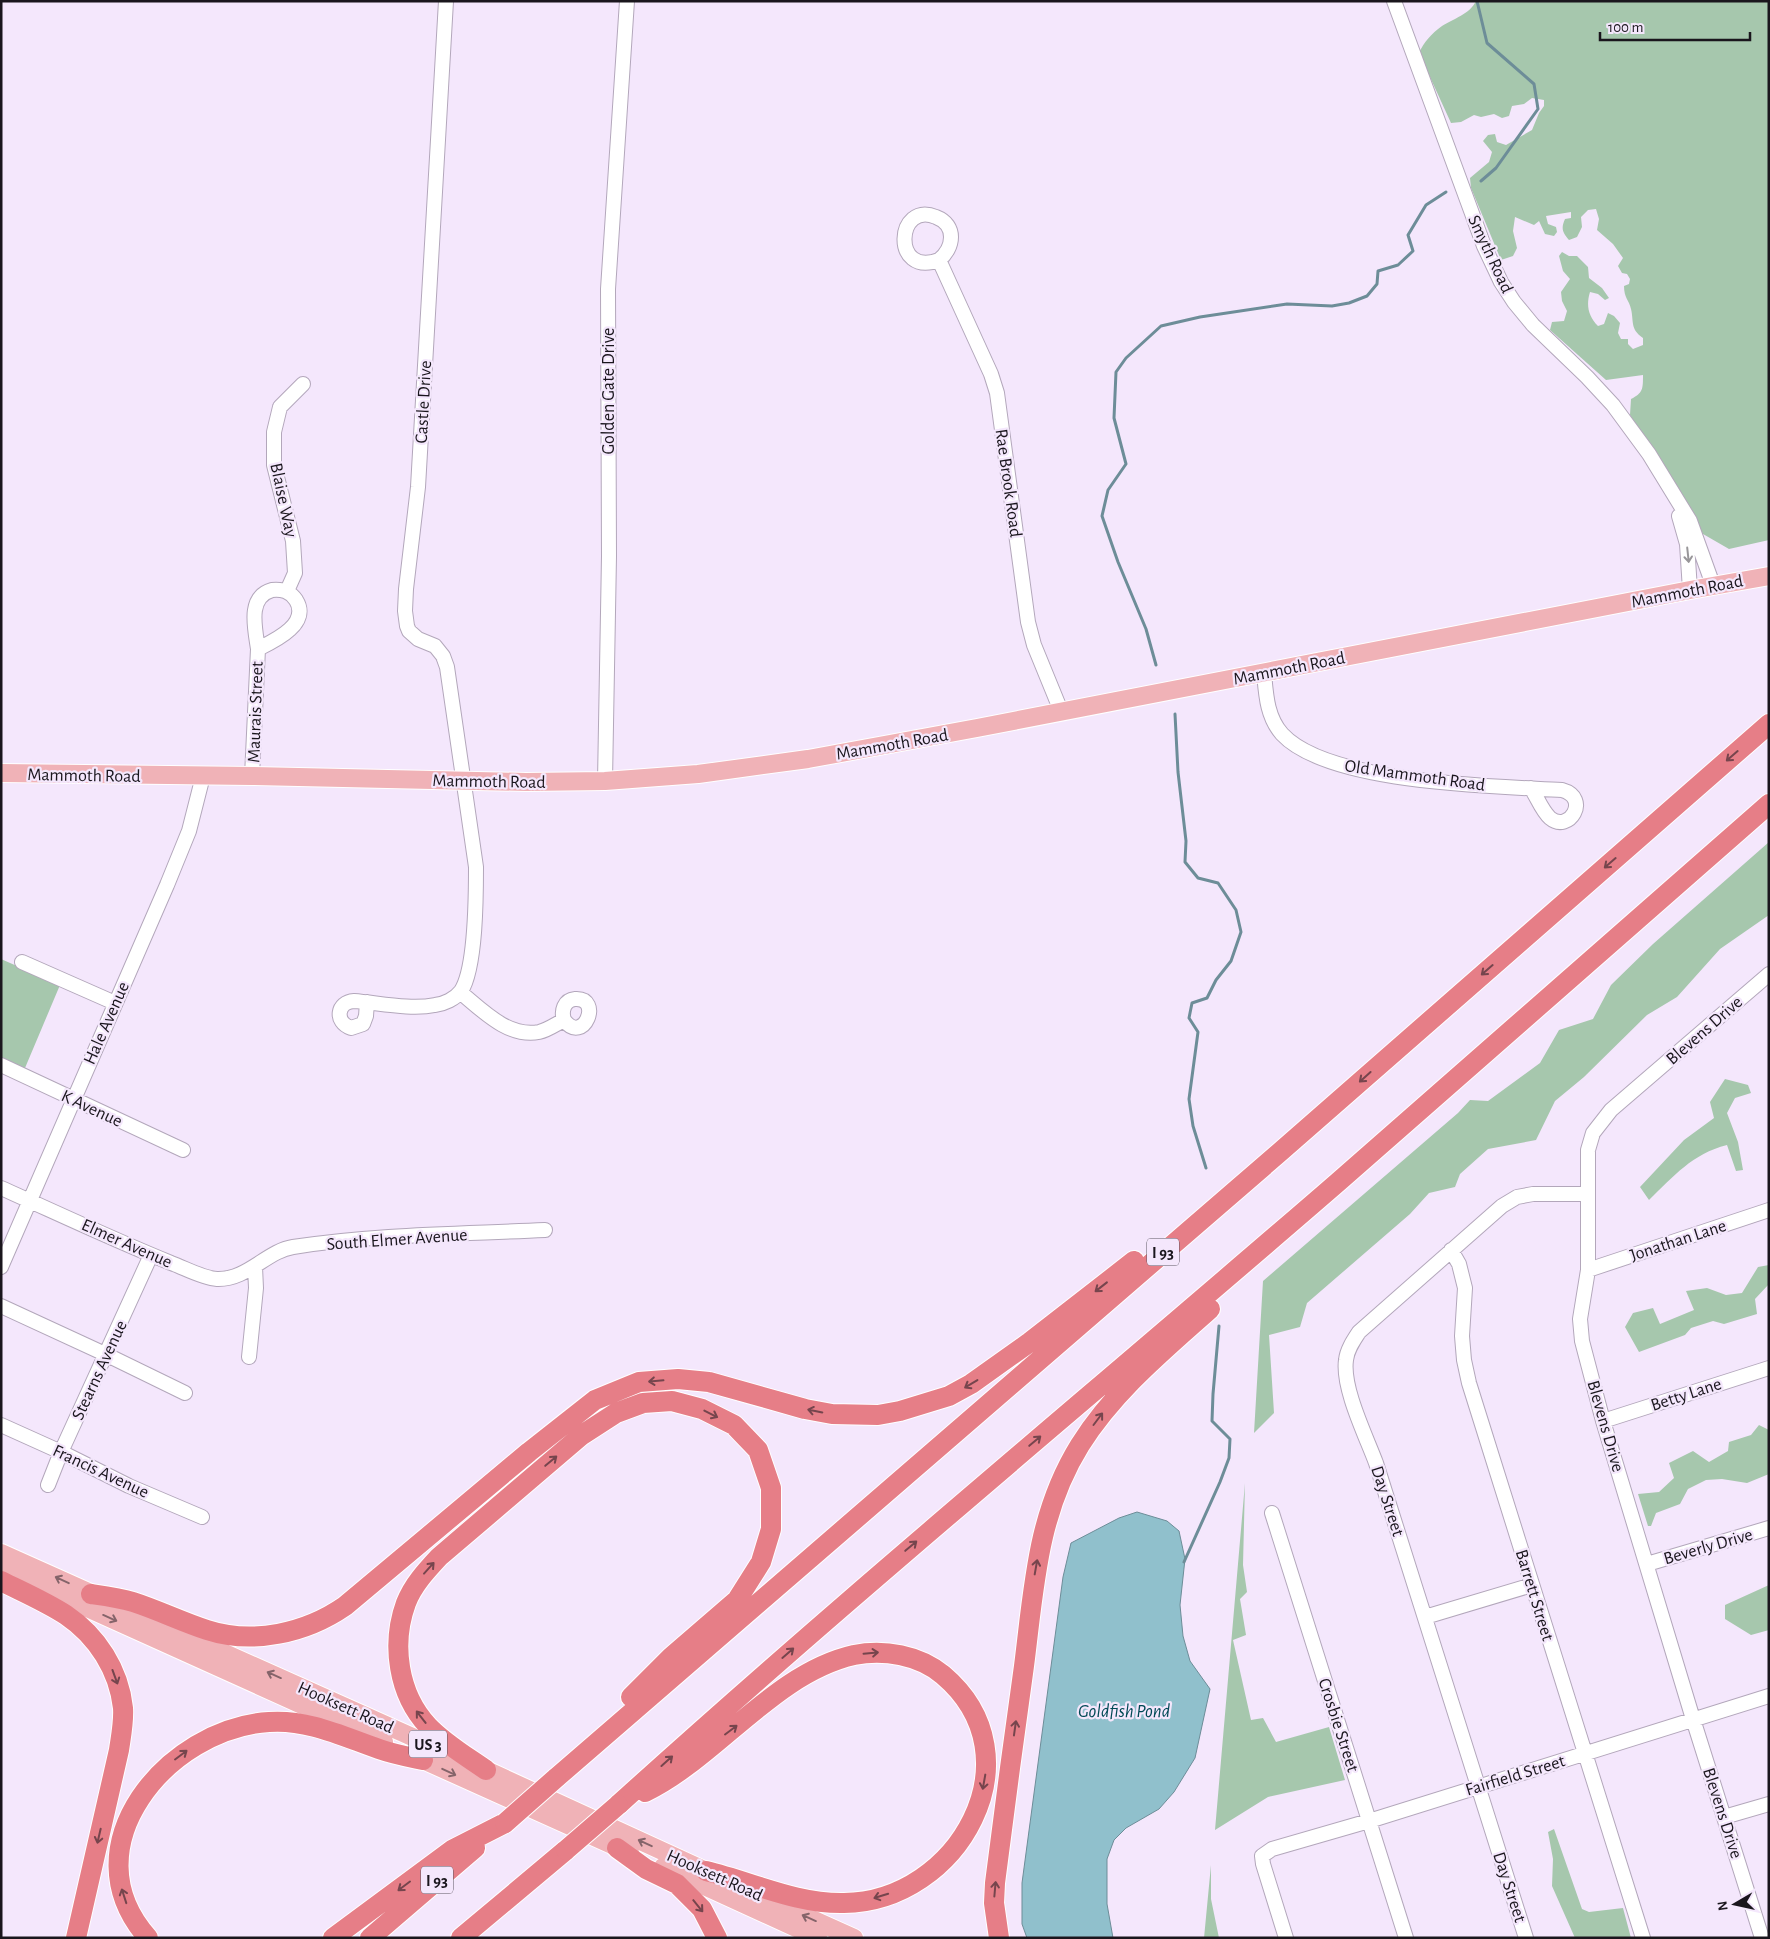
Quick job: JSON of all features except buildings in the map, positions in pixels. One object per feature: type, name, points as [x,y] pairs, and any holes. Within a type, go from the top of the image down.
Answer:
[{"type":"highway","name":"I 93","points":[[370,1938],[1200,1221],[1769,724]]},
{"type":"highway","points":[[461,1938],[618,1805],[847,1601],[1336,1184],[1769,804]]},
{"type":"highway","points":[[999,1938],[994,1912],[995,1883],[1034,1576],[1045,1524],[1067,1470],[1079,1446],[1112,1401],[1148,1365],[1273,1253],[1336,1184]]},
{"type":"highway","points":[[91,1594],[131,1601],[200,1628],[228,1635],[272,1635],[313,1624],[331,1616],[374,1583],[528,1452],[595,1400],[639,1382],[678,1379],[708,1382],[805,1409],[832,1414],[878,1415],[924,1404],[949,1396],[978,1379],[1030,1342],[1150,1249],[1200,1221]]},
{"type":"highway","points":[[486,1770],[446,1742],[428,1726],[417,1713],[408,1696],[402,1678],[398,1640],[406,1603],[414,1587],[424,1572],[476,1524],[582,1435],[616,1413],[643,1402],[663,1401],[672,1401],[702,1409],[734,1426],[758,1450],[771,1488],[771,1529],[761,1562],[736,1600],[671,1657],[602,1727],[587,1752]]},
{"type":"highway","points":[[1,1581],[66,1615],[84,1629],[100,1647],[111,1665],[121,1696],[122,1726],[119,1750],[76,1938]]},
{"type":"highway","points":[[618,1805],[673,1776],[800,1678],[833,1662],[853,1656],[884,1652],[915,1659],[928,1665],[953,1684],[975,1714],[986,1745],[987,1763],[985,1784],[979,1804],[962,1838],[950,1852],[937,1866],[904,1888],[867,1900],[845,1903],[810,1901],[706,1871]]},
{"type":"highway","points":[[148,1938],[137,1925],[122,1892],[119,1854],[122,1837],[135,1806],[146,1791],[160,1773],[189,1749],[222,1732],[240,1726],[271,1722],[314,1727],[382,1750],[423,1760]]},
{"type":"highway","points":[[333,1938],[452,1850],[505,1823]]},
{"type":"highway","points":[[617,1848],[646,1869],[677,1884],[702,1909],[717,1938]]},
{"type":"highway","points":[[482,1938],[511,1911],[566,1850]]},
{"type":"main road","name":"Mammoth Road","points":[[1,773],[252,776],[463,782],[605,781],[698,774],[808,759],[1264,673],[1713,585],[1769,576]]},
{"type":"main road","name":"Hooksett Road","points":[[1,1553],[486,1770],[854,1938]]},
{"type":"main road","name":"Hooksett Road","points":[[1,1569],[818,1938]]},
{"type":"street","name":"Castle Drive","points":[[446,1],[418,487],[405,611],[407,626],[410,631],[418,639],[435,646],[445,662],[473,839],[476,897],[469,965],[460,992]]},
{"type":"street","name":"Golden Gate Drive","points":[[605,781],[609,556],[608,289],[627,1]]},
{"type":"street","name":"Smyth Road","points":[[1394,1],[1484,246],[1501,282],[1514,302],[1533,325],[1614,406],[1649,454],[1690,521],[1713,585]]},
{"type":"street","name":"Rae Brook Road","points":[[939,260],[991,374],[997,393],[1028,622],[1034,645],[1061,711]]},
{"type":"street","name":"Blaise Way","points":[[280,407],[274,432],[274,465],[293,541],[295,573],[287,591]]},
{"type":"street","name":"Smyth Road","points":[[1671,492],[1686,544],[1690,590]]},
{"type":"street","name":"Maurais Street","points":[[252,776],[258,649],[255,618],[256,605],[265,592],[272,590],[287,591],[294,596],[300,609],[297,621],[276,640],[258,649]]},
{"type":"street","name":"Old Mammoth Road","points":[[1264,673],[1270,712],[1275,725],[1297,746],[1327,761],[1380,774],[1531,788]]},
{"type":"street","name":"Hale Avenue","points":[[1,1267],[189,831],[204,776]]},
{"type":"street","points":[[22,962],[115,1003]]},
{"type":"street","name":"Blevens Drive","points":[[1762,1938],[1693,1719],[1603,1421],[1581,1333],[1580,1319],[1588,1270],[1587,1194],[1589,1141],[1593,1133],[1604,1117],[1769,974]]},
{"type":"street","points":[[367,1002],[419,1006],[436,1005],[453,998],[460,992],[494,1019],[514,1030],[529,1033],[539,1032],[564,1020]]},
{"type":"street","name":"K Avenue","points":[[1,1065],[183,1150]]},
{"type":"street","name":"Elmer Avenue","points":[[1,1188],[151,1255],[215,1279],[227,1278],[255,1267]]},
{"type":"street","name":"Day Street","points":[[1526,1938],[1376,1463],[1350,1393],[1346,1379],[1346,1360],[1351,1344],[1359,1332],[1502,1206],[1517,1197],[1533,1194],[1587,1194]]},
{"type":"street","name":"Jonathan Lane","points":[[1588,1270],[1769,1210]]},
{"type":"street","name":"South Elmer Avenue","points":[[255,1267],[279,1252],[290,1248],[348,1240],[546,1230]]},
{"type":"street","name":"Barrett Street","points":[[1451,1250],[1459,1264],[1465,1288],[1466,1301],[1462,1336],[1464,1360],[1469,1383],[1643,1938]]},
{"type":"street","name":"Stearns Avenue","points":[[48,1485],[61,1452],[151,1255]]},
{"type":"street","points":[[250,1357],[256,1288],[255,1267]]},
{"type":"street","points":[[1,1306],[185,1393]]},
{"type":"street","name":"Betty Lane","points":[[1603,1421],[1769,1368]]},
{"type":"street","name":"Francis Avenue","points":[[1,1425],[129,1486],[202,1517]]},
{"type":"street","name":"Crosbie Street","points":[[1272,1513],[1406,1938]]},
{"type":"street","name":"Beverly Drive","points":[[1647,1564],[1769,1528]]},
{"type":"street","points":[[1425,1618],[1532,1585]]},
{"type":"street","name":"Fairfield Street","points":[[1286,1938],[1262,1856],[1272,1850],[1769,1696]]},
{"type":"street","points":[[1724,1817],[1769,1804]]},
{"type":"green space","points":[[1476,1],[1769,1],[1769,540],[1729,549],[1703,534],[1630,415],[1631,399],[1642,390],[1643,375],[1606,380],[1550,330],[1552,322],[1564,321],[1567,311],[1562,301],[1561,292],[1570,279],[1563,271],[1559,256],[1562,252],[1569,256],[1577,256],[1588,267],[1589,278],[1602,288],[1609,298],[1605,300],[1598,294],[1590,292],[1589,310],[1598,326],[1604,324],[1608,313],[1614,316],[1620,323],[1618,333],[1621,339],[1628,339],[1628,344],[1633,349],[1643,345],[1643,338],[1634,328],[1631,309],[1625,293],[1624,286],[1629,284],[1630,279],[1627,274],[1622,273],[1618,266],[1623,258],[1613,244],[1597,230],[1599,219],[1596,209],[1588,210],[1581,217],[1582,227],[1577,237],[1569,240],[1564,232],[1563,225],[1565,219],[1571,218],[1571,212],[1546,216],[1548,224],[1556,227],[1557,232],[1554,236],[1545,234],[1539,221],[1534,225],[1515,217],[1513,231],[1517,248],[1513,256],[1501,260],[1471,188],[1470,178],[1489,162],[1492,152],[1483,141],[1488,135],[1495,134],[1497,142],[1506,145],[1532,130],[1544,106],[1544,100],[1532,98],[1524,104],[1512,106],[1509,116],[1502,118],[1494,114],[1481,117],[1474,115],[1461,122],[1451,123],[1419,53],[1434,32],[1466,13]]},
{"type":"green space","points":[[1769,842],[1769,915],[1720,949],[1677,997],[1647,1015],[1584,1077],[1555,1101],[1536,1140],[1488,1149],[1460,1174],[1455,1187],[1429,1193],[1410,1214],[1307,1303],[1300,1327],[1269,1335],[1274,1413],[1254,1433],[1263,1281],[1458,1113],[1470,1100],[1488,1101],[1540,1063],[1559,1030],[1593,1019],[1611,985],[1653,944]]},
{"type":"green space","points":[[1,959],[60,985],[25,1068],[1,1058]]},
{"type":"green space","points":[[1725,1079],[1748,1085],[1751,1093],[1735,1098],[1727,1113],[1738,1142],[1743,1170],[1736,1171],[1727,1145],[1704,1154],[1684,1167],[1649,1200],[1640,1187],[1684,1140],[1714,1118],[1710,1102]]},
{"type":"green space","points":[[1769,1265],[1769,1284],[1755,1299],[1757,1314],[1724,1324],[1713,1321],[1691,1328],[1685,1335],[1639,1352],[1625,1327],[1633,1313],[1653,1308],[1660,1324],[1694,1310],[1686,1291],[1707,1288],[1726,1295],[1742,1293],[1758,1267]]},
{"type":"green space","points":[[1759,1425],[1769,1430],[1769,1474],[1747,1483],[1722,1479],[1706,1480],[1688,1489],[1680,1504],[1656,1513],[1651,1526],[1648,1526],[1638,1494],[1659,1492],[1674,1478],[1669,1463],[1693,1451],[1709,1462],[1728,1451],[1729,1442],[1751,1435]]},
{"type":"green space","points":[[1245,1483],[1243,1565],[1247,1592],[1240,1599],[1246,1635],[1233,1640],[1251,1720],[1263,1718],[1276,1742],[1329,1727],[1345,1780],[1268,1797],[1215,1830]]},
{"type":"green space","points":[[1769,1585],[1769,1630],[1751,1635],[1725,1619],[1725,1605]]},
{"type":"green space","points":[[1554,1829],[1582,1909],[1589,1912],[1623,1908],[1631,1938],[1575,1938],[1552,1886],[1553,1859],[1548,1832]]},
{"type":"green space","points":[[1211,1865],[1211,1899],[1219,1938],[1204,1938]]},
{"type":"water","name":"Goldfish Pond","points":[[1137,1512],[1167,1521],[1179,1531],[1185,1559],[1180,1605],[1183,1636],[1190,1661],[1210,1689],[1195,1758],[1174,1792],[1159,1809],[1126,1828],[1114,1840],[1107,1859],[1107,1904],[1113,1938],[1027,1938],[1022,1924],[1022,1883],[1063,1577],[1071,1543],[1119,1518]]},
{"type":"waterway","points":[[1477,1],[1487,43],[1534,84],[1538,109],[1496,168],[1481,181]]},
{"type":"waterway","points":[[1156,665],[1146,629],[1118,562],[1102,516],[1108,490],[1126,464],[1114,418],[1116,372],[1126,358],[1161,326],[1200,317],[1287,304],[1332,306],[1349,303],[1367,296],[1377,284],[1378,271],[1398,265],[1413,251],[1408,235],[1426,205],[1446,192]]},
{"type":"waterway","points":[[1175,714],[1178,772],[1186,841],[1185,862],[1198,878],[1218,883],[1236,910],[1241,932],[1231,961],[1216,980],[1207,998],[1192,1003],[1189,1018],[1198,1032],[1189,1099],[1193,1126],[1206,1168]]},
{"type":"waterway","points":[[1184,1562],[1229,1458],[1230,1439],[1212,1421],[1219,1326]]}]
